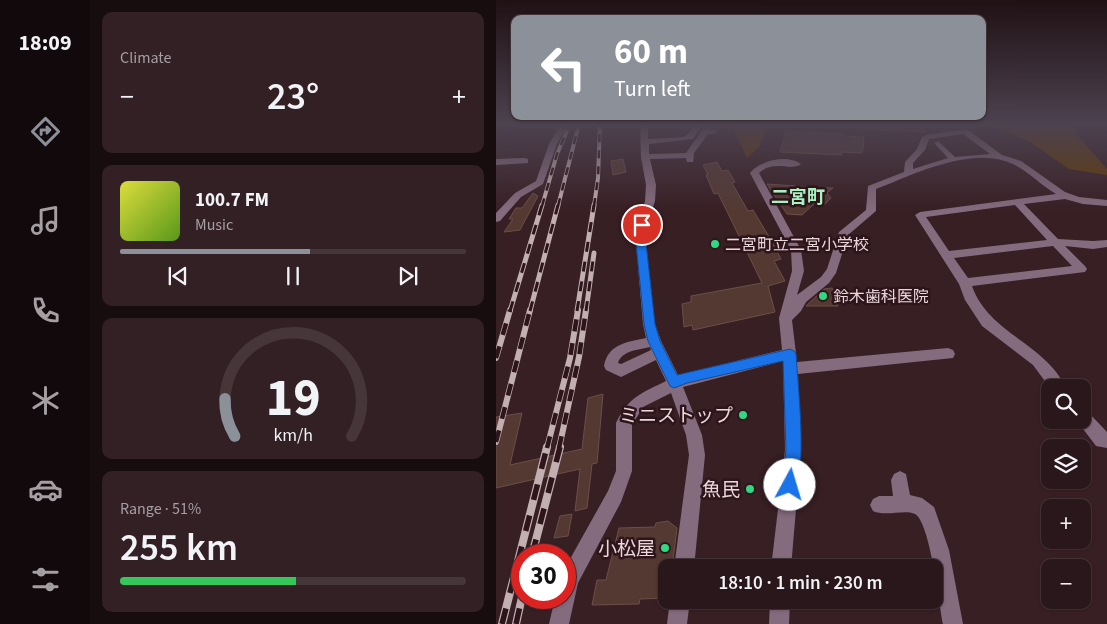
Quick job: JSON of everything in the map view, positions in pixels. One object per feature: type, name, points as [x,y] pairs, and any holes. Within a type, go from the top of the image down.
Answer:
[{"type":"street","points":[[496,219],[518,195],[540,182],[550,153]]},
{"type":"street","points":[[645,153],[651,185],[650,201],[642,225],[641,243],[649,324],[694,435],[697,455],[685,559]]},
{"type":"street","points":[[645,157],[690,158],[693,153]]},
{"type":"street","points":[[908,174],[909,162],[918,153]]},
{"type":"street","points":[[947,153],[954,160]]},
{"type":"street","points":[[995,153],[1019,164],[1065,196],[1107,203]]},
{"type":"street","points":[[785,318],[797,308],[800,299],[825,280],[832,270],[843,234],[871,211],[871,188],[954,160],[999,156]]},
{"type":"street","points":[[496,162],[525,161]]},
{"type":"street","points":[[782,559],[794,450],[790,362],[785,318],[798,271],[796,250],[754,173],[762,166],[772,163],[797,164]]},
{"type":"street","points":[[1053,379],[1038,361],[987,322],[972,300],[965,282],[920,216],[1065,196]]},
{"type":"street","points":[[965,282],[1081,269],[1017,202]]},
{"type":"street","points":[[946,254],[1057,242],[1093,245],[1107,243]]},
{"type":"street","points":[[576,566],[615,496],[624,471],[624,423],[638,402],[674,382],[686,378],[790,362],[948,354]]},
{"type":"street","points":[[1091,426],[1104,440]]},
{"type":"street","points":[[900,480],[902,504]]},
{"type":"street","points":[[879,505],[916,504],[928,513],[940,550],[954,624]]},
{"type":"street","points":[[558,624],[562,609]]},
{"type":"street","points":[[677,624],[679,609]]},
{"type":"street","points":[[779,624],[780,609]]},
{"type":"shaded area","points":[[745,153],[752,153],[747,158]]},
{"type":"shaded area","points":[[1046,153],[1093,153],[1107,169],[1107,175],[1069,169]]},
{"type":"building","points":[[803,153],[842,153],[842,155]]},
{"type":"building","points":[[623,159],[626,172],[613,175],[611,161]]},
{"type":"building","points":[[717,162],[722,171],[728,170],[735,182],[732,183],[748,211],[753,210],[771,240],[781,259],[774,261],[785,281],[768,286],[775,312],[693,330],[692,325],[684,327],[682,304],[691,302],[691,296],[762,283],[718,193],[714,194],[706,175],[708,175],[703,165]]},
{"type":"building","points":[[767,184],[833,188],[827,193],[831,198],[825,204],[815,203],[802,215],[787,214]]},
{"type":"building","points":[[533,193],[538,196],[520,230],[504,232],[513,219],[509,219],[516,208],[522,208]]},
{"type":"building","name":"鈴木歯科医院","points":[[832,288],[838,306],[806,306],[824,289]]},
{"type":"building","points":[[603,394],[597,463],[592,464],[587,508],[575,511],[580,469],[496,488],[496,417],[522,413],[510,465],[582,449],[588,398]]},
{"type":"building","points":[[572,514],[568,536],[554,538],[560,516]]},
{"type":"building","points":[[668,521],[677,528],[673,559],[658,559],[658,598],[640,599],[639,604],[592,605],[597,580],[606,580],[619,528],[655,527],[656,523]]},
{"type":"railway","points":[[542,206],[557,153]]},
{"type":"railway","points":[[558,206],[572,153]]},
{"type":"railway","points":[[594,206],[599,153]]},
{"type":"railway","points":[[510,311],[542,205]]},
{"type":"railway","points":[[530,311],[558,205]]},
{"type":"railway","points":[[577,311],[594,205]]},
{"type":"railway","points":[[586,311],[594,253]]},
{"type":"railway","points":[[496,358],[510,310]]},
{"type":"railway","points":[[496,442],[530,310]]},
{"type":"railway","points":[[547,448],[570,358],[578,310]]},
{"type":"railway","points":[[559,448],[579,357],[586,310]]},
{"type":"railway","points":[[502,624],[547,447]]},
{"type":"railway","points":[[535,544],[560,447]]},
{"type":"railway","points":[[516,624],[519,609]]},
{"type":"place","name":"二宮町立二宮小学校","points":[[715,244]]},
{"type":"place","name":"鈴木歯科医院","points":[[823,296]]},
{"type":"place","name":"ミニストップ","points":[[743,415]]},
{"type":"place","name":"魚民","points":[[750,489]]},
{"type":"place","name":"小松屋","points":[[665,548]]},
{"type":"district","name":"二宮町","points":[[798,197]]},
{"type":"route","points":[[642,225],[641,243],[649,324],[654,341],[674,382],[790,354],[794,450],[790,485]]}]
